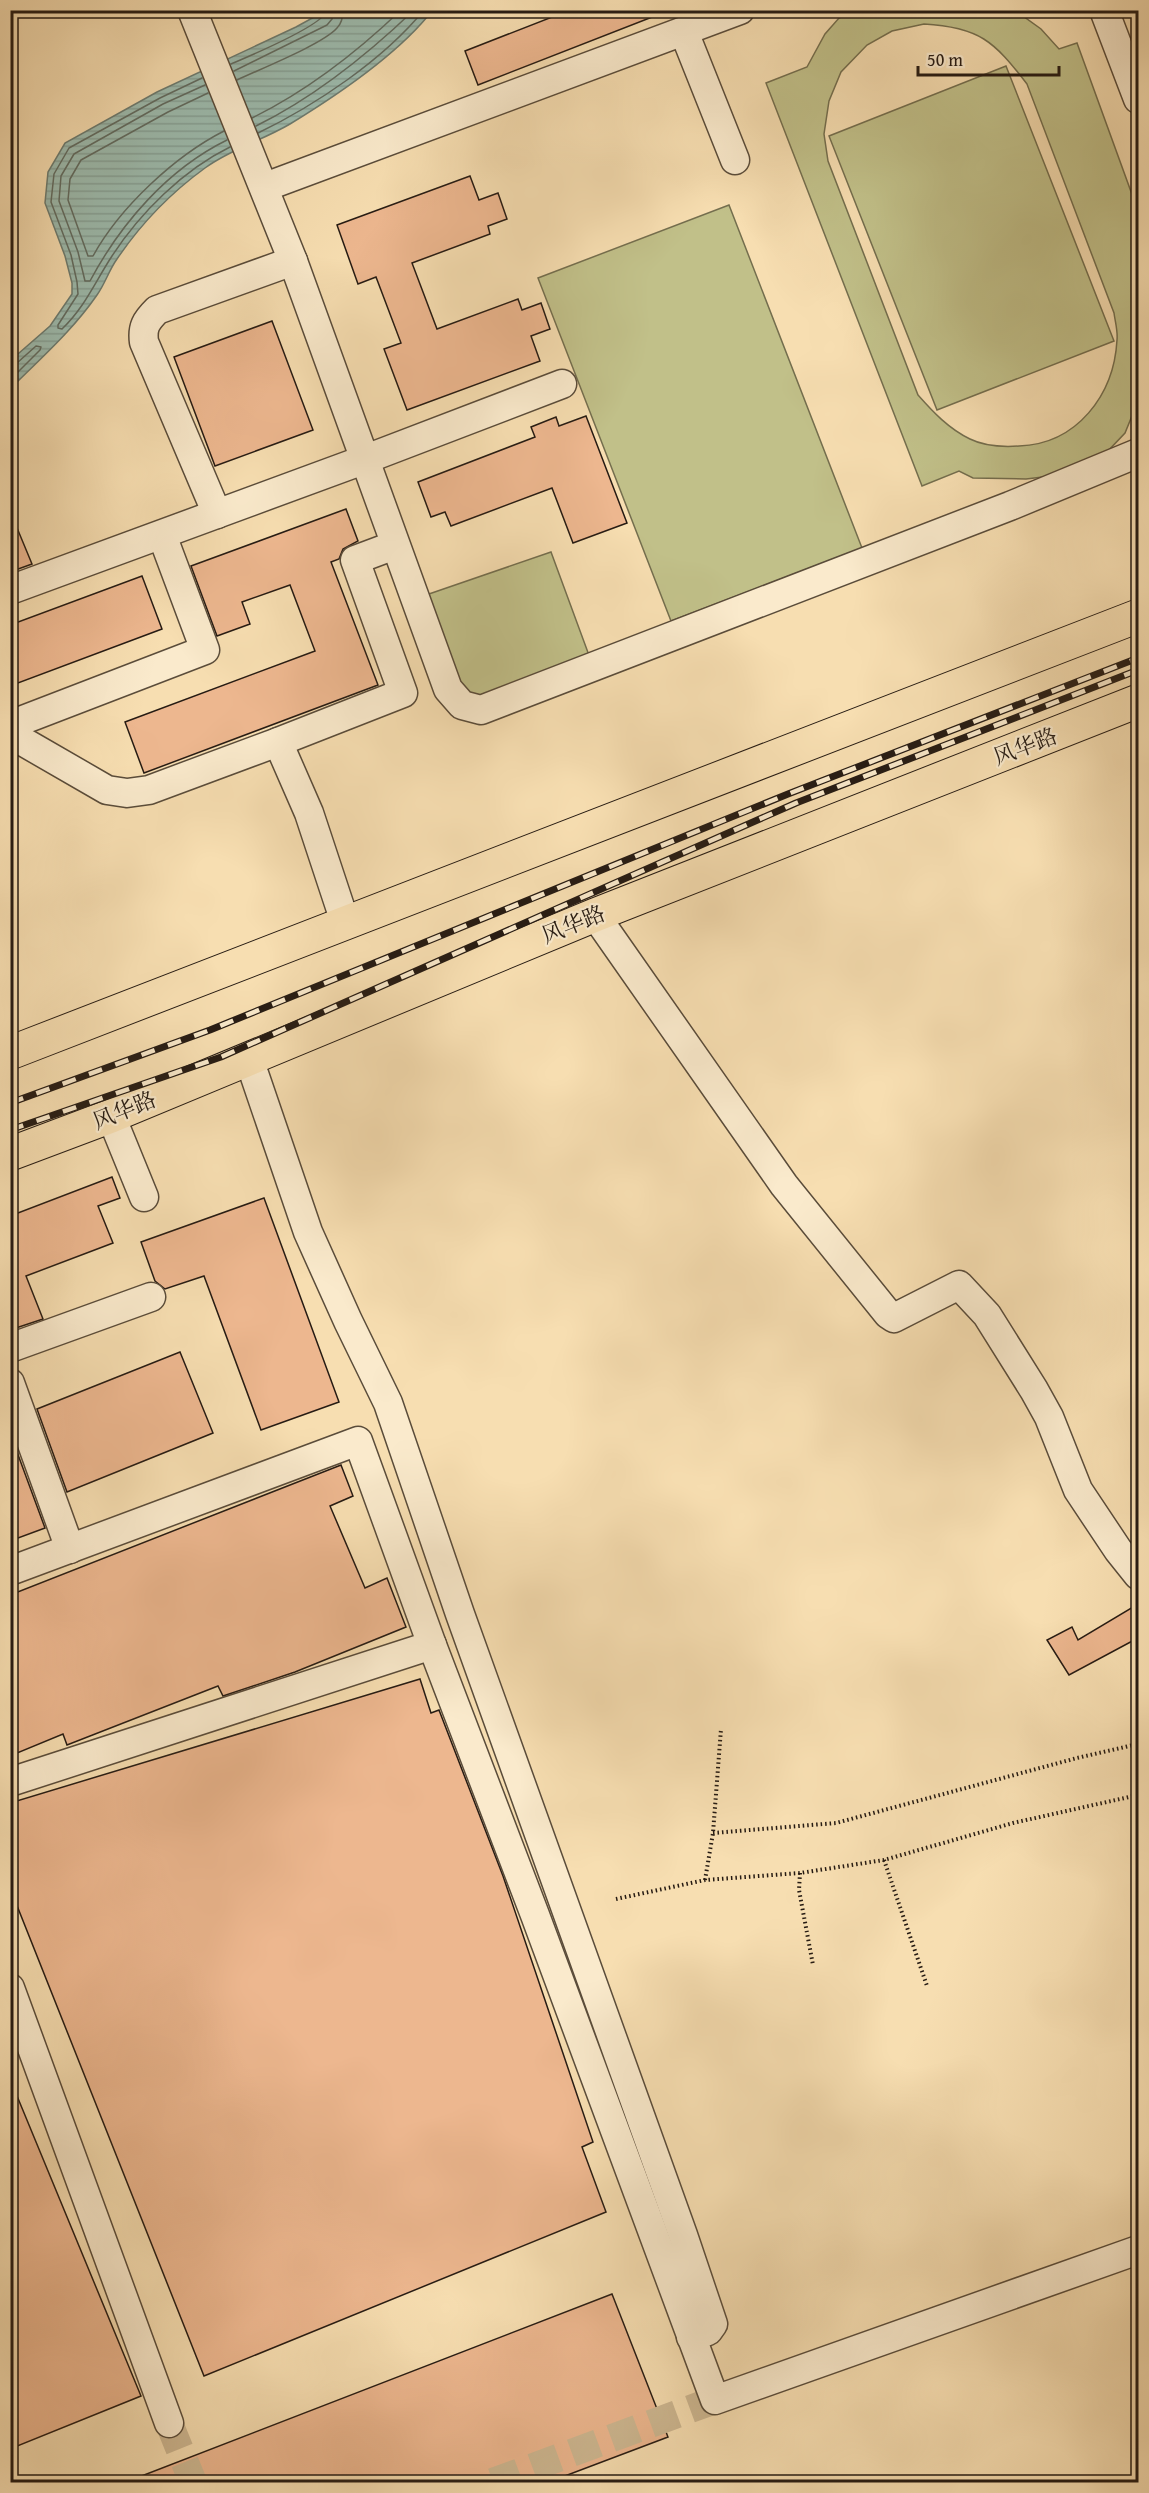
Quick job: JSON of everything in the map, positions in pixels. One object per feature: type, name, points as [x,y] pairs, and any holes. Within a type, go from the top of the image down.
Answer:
[{"type":"main road","points":[[10,1053],[1138,616]]},
{"type":"main road","name":"风华路","points":[[10,1154],[111,1116],[595,915],[1138,702]]},
{"type":"lane","points":[[192,10],[293,261],[448,689],[462,705],[481,710],[956,527],[1138,453]]},
{"type":"lane","points":[[260,178],[691,23],[740,10]]},
{"type":"lane","points":[[1104,10],[1138,99]]},
{"type":"lane","points":[[691,23],[735,160]]},
{"type":"lane","points":[[217,514],[144,342],[142,330],[157,310],[293,261]]},
{"type":"lane","points":[[10,590],[562,384]]},
{"type":"lane","points":[[10,725],[206,650],[162,535]]},
{"type":"lane","points":[[10,734],[107,790],[127,793],[149,790],[403,693],[355,560],[395,545]]},
{"type":"lane","points":[[278,742],[309,813],[345,922]]},
{"type":"lane","points":[[595,915],[784,1185],[888,1314],[894,1318],[959,1285],[987,1315],[1049,1417],[1078,1490],[1118,1550],[1138,1575]]},
{"type":"lane","points":[[249,1059],[308,1232],[388,1403],[460,1614],[683,2235],[712,2324],[708,2331],[691,2337]]},
{"type":"lane","points":[[111,1116],[144,1197]]},
{"type":"lane","points":[[10,1348],[151,1297]]},
{"type":"lane","points":[[10,1383],[70,1549]]},
{"type":"lane","points":[[10,1571],[358,1441],[432,1645],[715,2400],[1138,2250]]},
{"type":"lane","points":[[10,1782],[432,1645]]},
{"type":"lane","points":[[10,1988],[169,2423]]},
{"type":"path","points":[[705,1880],[713,1833],[721,1729]]},
{"type":"path","points":[[713,1833],[836,1823],[1077,1758],[1138,1744]]},
{"type":"path","points":[[616,1899],[705,1880],[800,1873],[885,1860],[1013,1823],[1138,1795]]},
{"type":"path","points":[[885,1860],[927,1986]]},
{"type":"path","points":[[800,1873],[799,1890],[813,1965]]},
{"type":"shaded area","points":[[852,11],[1016,11],[1041,29],[1059,49],[1077,43],[1138,211],[1138,401],[1125,433],[1105,454],[1051,476],[1026,479],[973,478],[959,471],[922,486],[766,83],[807,67],[825,34],[839,18]],"holes":[[[924,24],[972,33],[984,39],[1005,57],[1027,84],[1114,313],[1117,330],[1114,360],[1109,379],[1100,397],[1089,413],[1075,426],[1040,443],[1007,446],[988,445],[976,441],[948,425],[918,395],[828,161],[824,134],[829,101],[841,72],[867,45],[892,31]]]},
{"type":"shaded area","points":[[1006,66],[1114,341],[937,410],[829,136]]},
{"type":"shaded area","points":[[729,205],[862,548],[671,621],[538,278]]},
{"type":"shaded area","points":[[551,552],[590,658],[472,698],[462,693],[426,595]]},
{"type":"water","points":[[325,11],[432,11],[385,58],[346,87],[290,124],[215,161],[169,198],[126,246],[88,308],[11,388],[11,360],[50,326],[72,294],[72,283],[65,256],[45,203],[48,172],[65,143],[157,92],[296,27]]},
{"type":"building","points":[[570,10],[665,12],[478,85],[465,51]]},
{"type":"building","points":[[470,176],[479,200],[498,193],[507,219],[488,226],[490,234],[412,263],[437,329],[518,299],[522,310],[541,303],[550,329],[531,336],[540,361],[407,410],[384,349],[401,343],[376,277],[358,284],[337,225]]},
{"type":"building","points":[[272,321],[313,430],[215,466],[174,357]]},
{"type":"building","points":[[586,416],[627,523],[573,543],[552,488],[451,526],[445,512],[431,517],[418,482],[535,437],[531,427],[556,417],[559,426]]},
{"type":"building","points":[[346,509],[358,541],[343,549],[339,559],[331,562],[378,685],[144,773],[125,722],[315,651],[290,585],[242,602],[250,624],[217,636],[191,566]]},
{"type":"building","points":[[10,511],[32,564],[10,572]]},
{"type":"building","points":[[142,576],[162,629],[10,686],[10,625]]},
{"type":"building","points":[[112,1177],[120,1198],[98,1206],[113,1243],[26,1276],[43,1319],[10,1330],[10,1216]]},
{"type":"building","points":[[264,1198],[339,1402],[261,1430],[204,1276],[165,1289],[155,1281],[141,1242]]},
{"type":"building","points":[[180,1352],[213,1433],[67,1492],[37,1409]]},
{"type":"building","points":[[10,1433],[45,1528],[10,1541]]},
{"type":"building","points":[[341,1465],[353,1496],[330,1506],[365,1588],[387,1578],[406,1627],[295,1672],[223,1696],[218,1686],[67,1745],[63,1734],[10,1756],[10,1595]]},
{"type":"building","points":[[1138,1604],[1138,1638],[1069,1675],[1047,1640],[1072,1627],[1078,1640]]},
{"type":"building","points":[[420,1679],[431,1713],[439,1710],[503,1876],[593,2142],[582,2147],[606,2212],[204,2376],[10,1888],[10,1803]]},
{"type":"building","points":[[10,2079],[141,2396],[10,2449]]},
{"type":"building","points":[[612,2294],[668,2437],[549,2482],[126,2482]]},
{"type":"tunnel","points":[[493,2482],[715,2400]]},
{"type":"tunnel","points":[[169,2423],[193,2482]]},
{"type":"railway","points":[[10,1103],[210,1030],[788,794],[1138,658]]},
{"type":"railway","points":[[10,1130],[221,1057],[796,803],[1138,670]]}]
